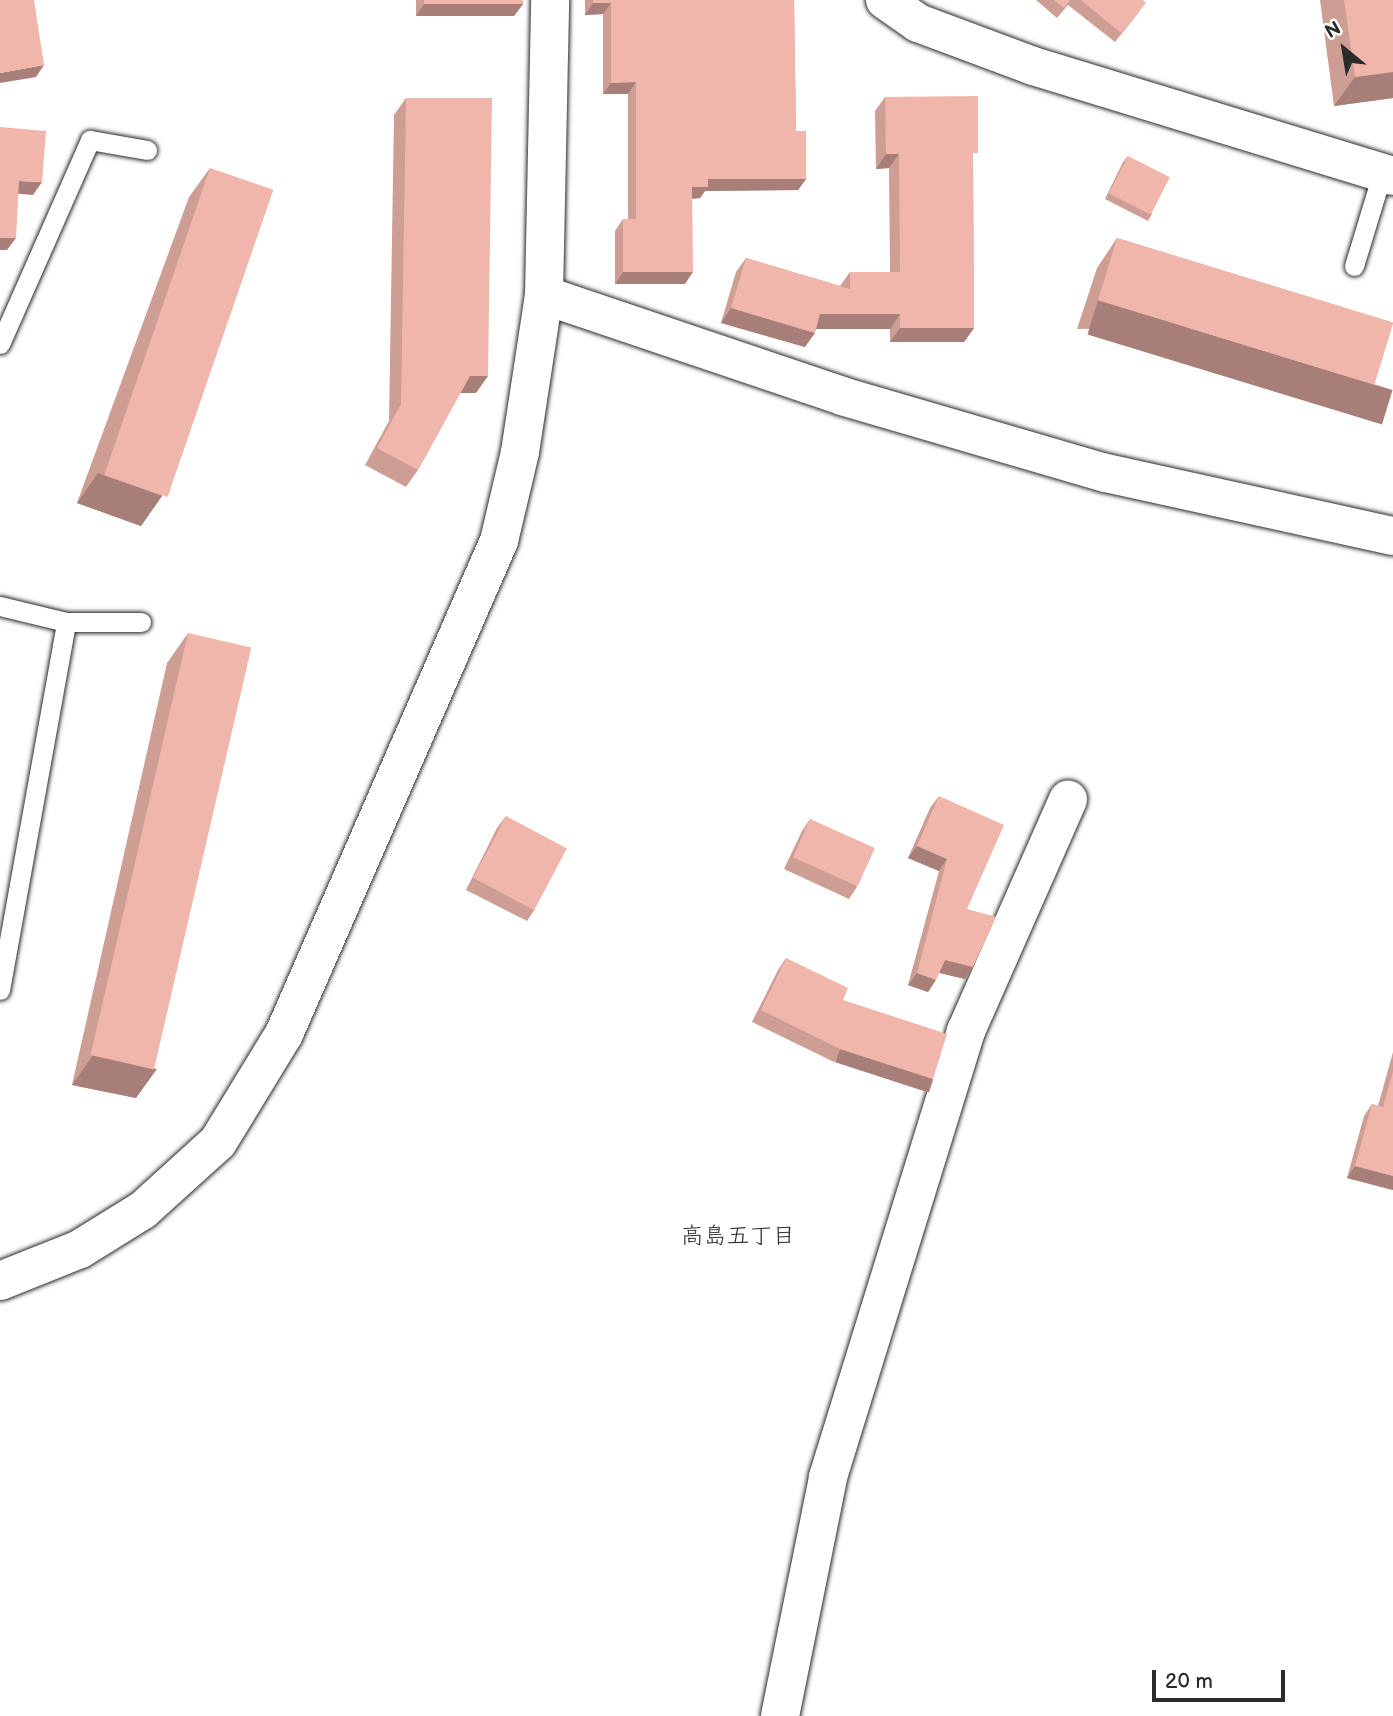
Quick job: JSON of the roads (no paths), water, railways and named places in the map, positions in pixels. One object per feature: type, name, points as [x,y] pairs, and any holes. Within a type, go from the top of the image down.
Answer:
[{"type":"street","points":[[0,1281],[80,1249],[143,1210],[218,1142],[284,1034],[499,541],[520,452],[544,295],[550,0]]},
{"type":"street","points":[[885,0],[927,12],[1033,66],[1387,175]]},
{"type":"street","points":[[544,295],[842,396],[1106,474],[1393,536]]},
{"type":"street","points":[[780,1716],[828,1477],[966,1031],[1068,800]]},
{"type":"lane","points":[[0,344],[90,140],[147,150]]},
{"type":"lane","points":[[1354,266],[1387,175]]},
{"type":"lane","points":[[0,606],[66,622],[141,622]]},
{"type":"lane","points":[[0,990],[66,622]]},
{"type":"district","name":"高島五丁目","points":[[738,1236]]}]
